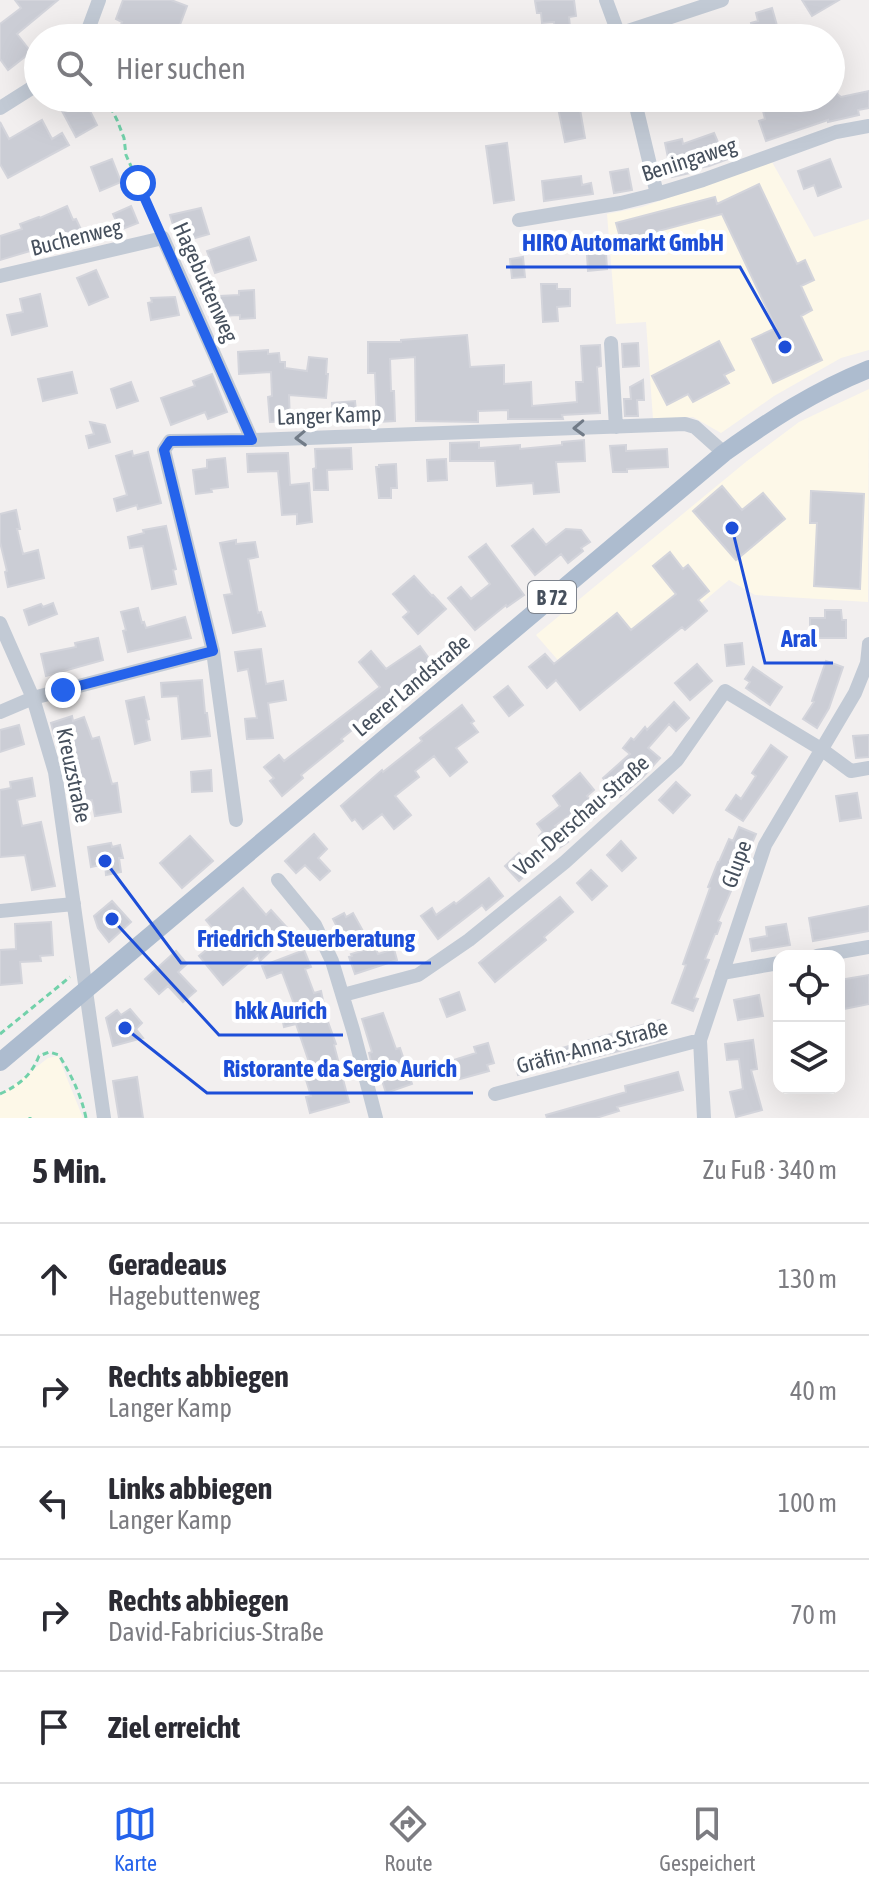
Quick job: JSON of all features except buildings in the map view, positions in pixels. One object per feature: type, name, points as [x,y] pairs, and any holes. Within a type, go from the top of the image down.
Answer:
[{"type":"main road","name":"Leerer Landstraße","points":[[0,1062],[724,453],[775,417],[828,387],[869,369]]},
{"type":"street","points":[[90,24],[99,0]]},
{"type":"street","points":[[606,0],[615,24]]},
{"type":"street","points":[[654,24],[722,0]]},
{"type":"street","points":[[0,108],[24,93]]},
{"type":"street","points":[[637,112],[657,194]]},
{"type":"street","name":"Beningaweg","points":[[519,220],[657,194],[836,132],[869,126]]},
{"type":"street","name":"Buchenweg","points":[[0,276],[163,238]]},
{"type":"street","name":"Hagebuttenweg","points":[[163,238],[252,440]]},
{"type":"street","points":[[611,343],[616,427]]},
{"type":"street","name":"Langer Kamp","points":[[236,820],[213,651],[164,450],[170,441],[685,424],[695,427],[724,453]]},
{"type":"street","name":"Kreuzstraße","points":[[0,623],[33,698],[55,772],[104,1118]]},
{"type":"street","name":"Glupe","points":[[704,1118],[700,1040],[765,845],[855,693],[867,663],[869,644]]},
{"type":"street","points":[[0,712],[33,698],[213,651]]},
{"type":"street","name":"Von-Derschau-Straße","points":[[343,995],[418,975],[469,940],[565,862],[677,760],[725,691],[821,749]]},
{"type":"street","points":[[821,749],[851,771],[869,768]]},
{"type":"street","points":[[278,880],[315,925],[332,961],[376,1118]]},
{"type":"street","points":[[0,911],[74,904]]},
{"type":"street","points":[[845,951],[869,947]]},
{"type":"street","points":[[722,973],[773,964]]},
{"type":"street","name":"Gräfin-Anna-Straße","points":[[495,1094],[700,1040]]},
{"type":"path","name":"Hagebuttenweg","points":[[113,112],[124,138],[126,155],[163,238]]},
{"type":"path","points":[[0,1034],[82,967]]},
{"type":"path","points":[[0,1094],[13,1088],[32,1072],[39,1056],[49,1052],[59,1055],[73,1079],[86,1118]]},
{"type":"shaded area","points":[[772,162],[814,237],[869,219],[869,350],[841,358],[774,396],[721,433],[693,417],[653,419],[646,322],[616,324],[607,214],[642,207]]},
{"type":"shaded area","points":[[869,389],[868,602],[755,595],[729,580],[590,697],[536,635],[747,461],[799,422]]},
{"type":"shaded area","points":[[58,1056],[83,1118],[0,1118],[0,1096],[48,1058]]},
{"type":"place","name":"HIRO Automarkt GmbH","points":[[785,347]]},
{"type":"place","name":"Aral","points":[[732,528]]},
{"type":"place","name":"Friedrich Steuerberatung","points":[[105,861]]},
{"type":"place","name":"hkk Aurich","points":[[112,919]]},
{"type":"place","name":"Ristorante da Sergio Aurich","points":[[125,1028]]},
{"type":"route","points":[[63,690],[213,651],[164,450],[170,441],[252,440],[138,183]]}]
